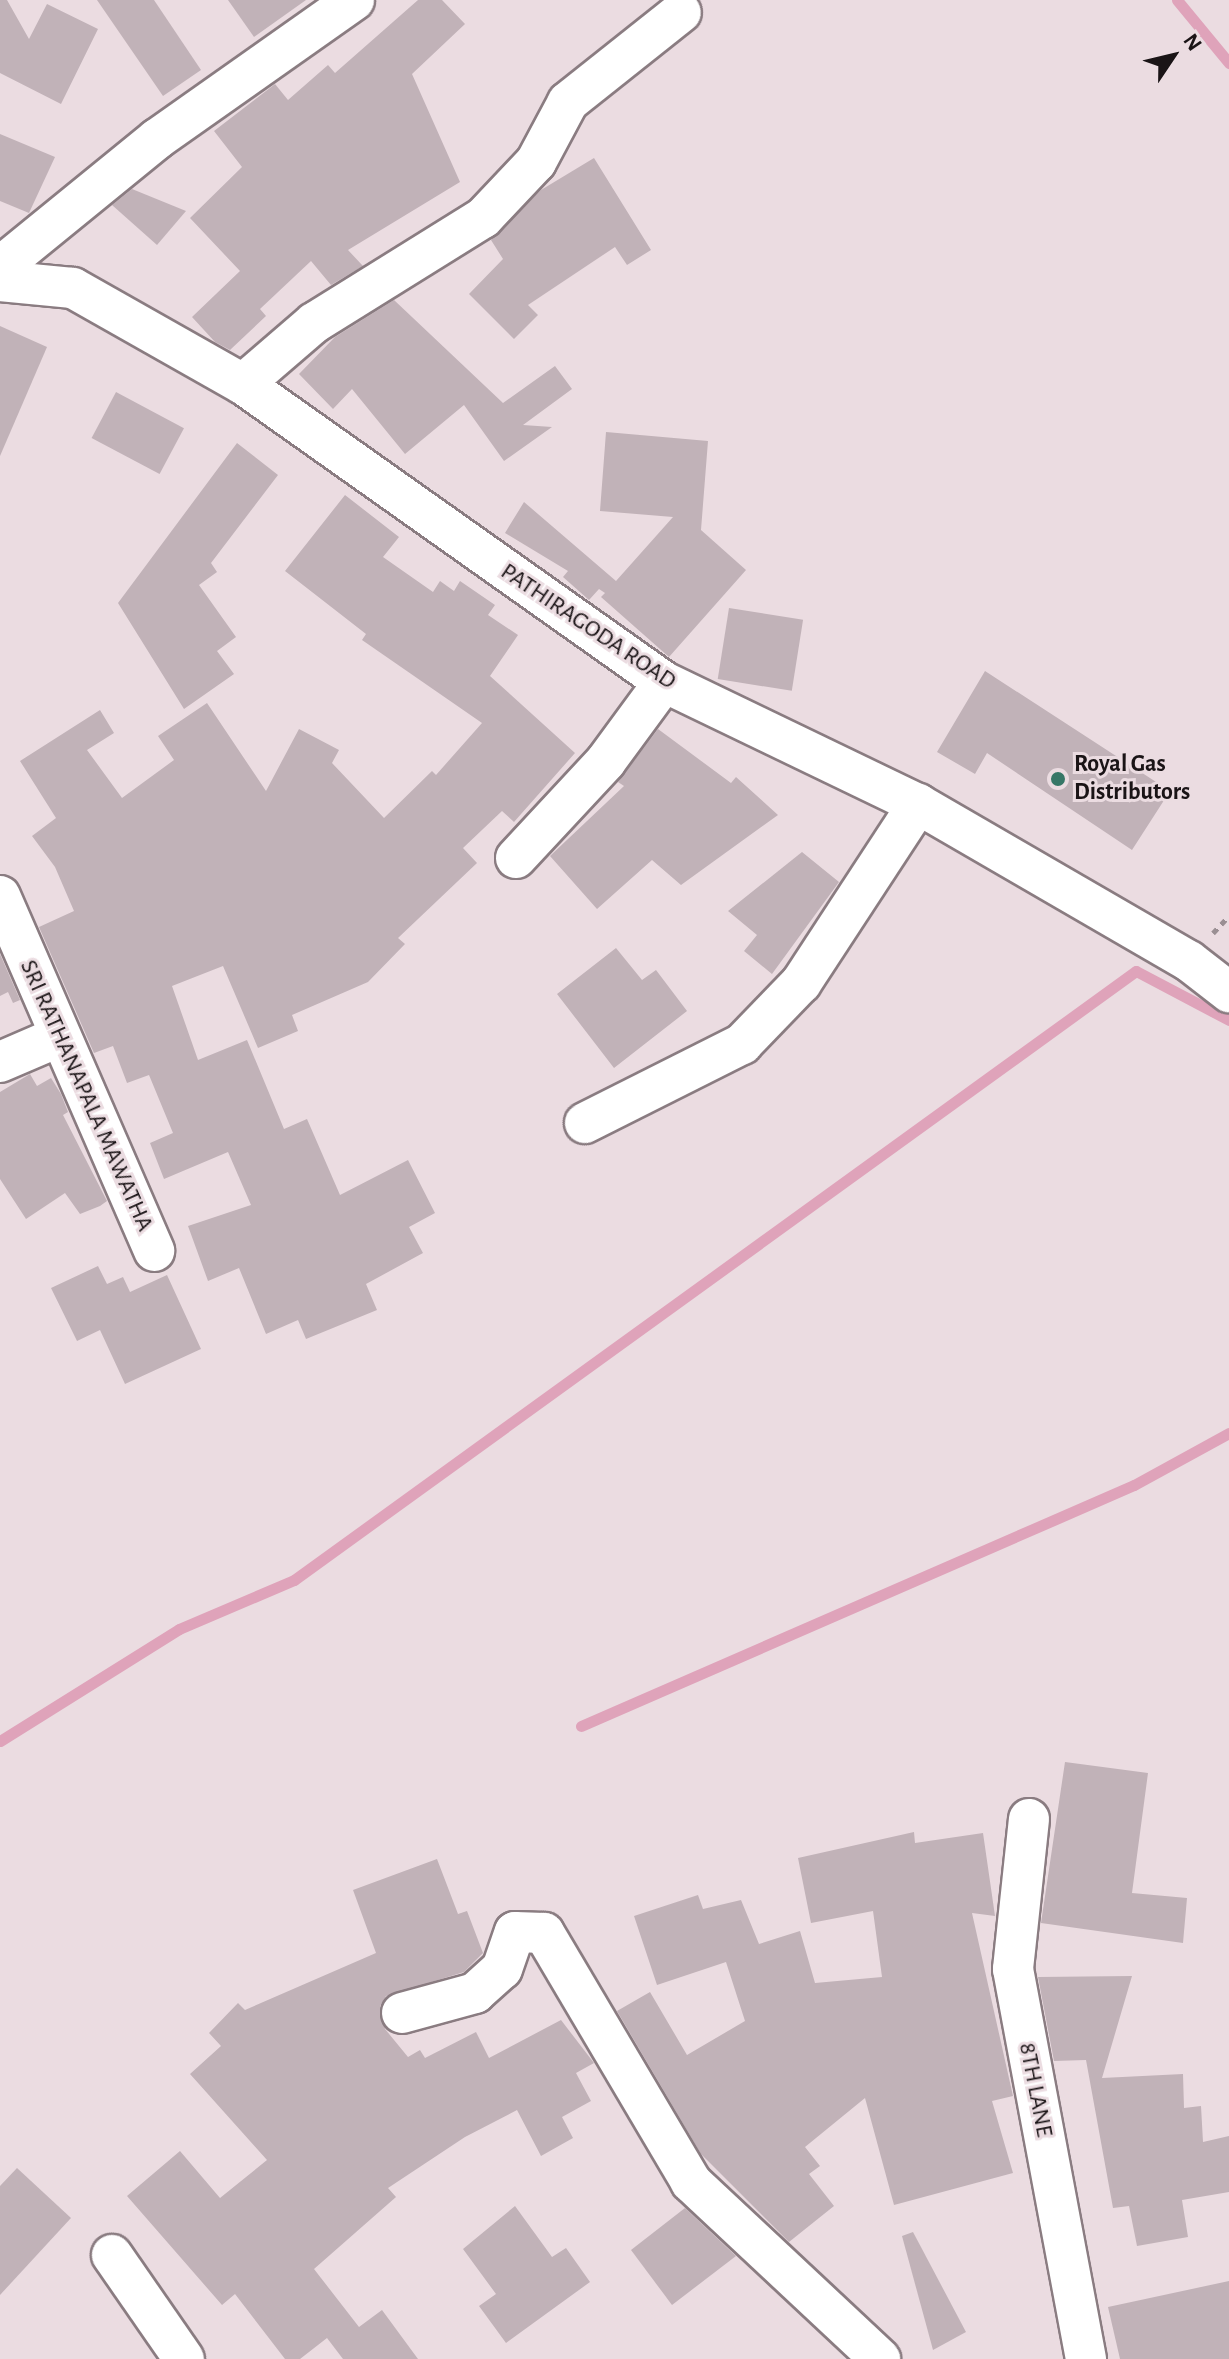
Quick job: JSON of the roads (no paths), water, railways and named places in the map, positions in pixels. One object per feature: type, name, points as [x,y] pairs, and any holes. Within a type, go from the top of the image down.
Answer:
[{"type":"street","points":[[0,267],[157,139],[354,0]]},
{"type":"street","points":[[243,384],[314,323],[483,218],[536,162],[568,102],[681,12]]},
{"type":"street","name":"PATHIRAGODA ROAD","points":[[0,281],[73,288],[243,384],[664,682],[918,804],[1189,961],[1229,992]]},
{"type":"street","points":[[516,858],[606,761],[664,682]]},
{"type":"street","points":[[585,1123],[742,1044],[801,983],[918,804]]},
{"type":"street","name":"SRI RATHANAPALA MAWATHA","points":[[0,896],[58,1037],[154,1251]]},
{"type":"street","points":[[0,1062],[58,1037]]},
{"type":"street","name":"8TH LANE","points":[[1029,1819],[1013,1969],[1086,2359]]},
{"type":"street","points":[[402,2013],[475,1993],[502,1969],[515,1932],[544,1933],[691,2182],[880,2359]]},
{"type":"street","points":[[112,2255],[184,2359]]},
{"type":"waterway","points":[[1177,0],[1229,63]]},
{"type":"waterway","points":[[0,1741],[179,1629],[294,1580],[1136,971],[1229,1020]]},
{"type":"waterway","points":[[581,1726],[1134,1485],[1229,1433]]},
{"type":"place","name":"Royal Gas Distributors","points":[[1058,779]]}]
